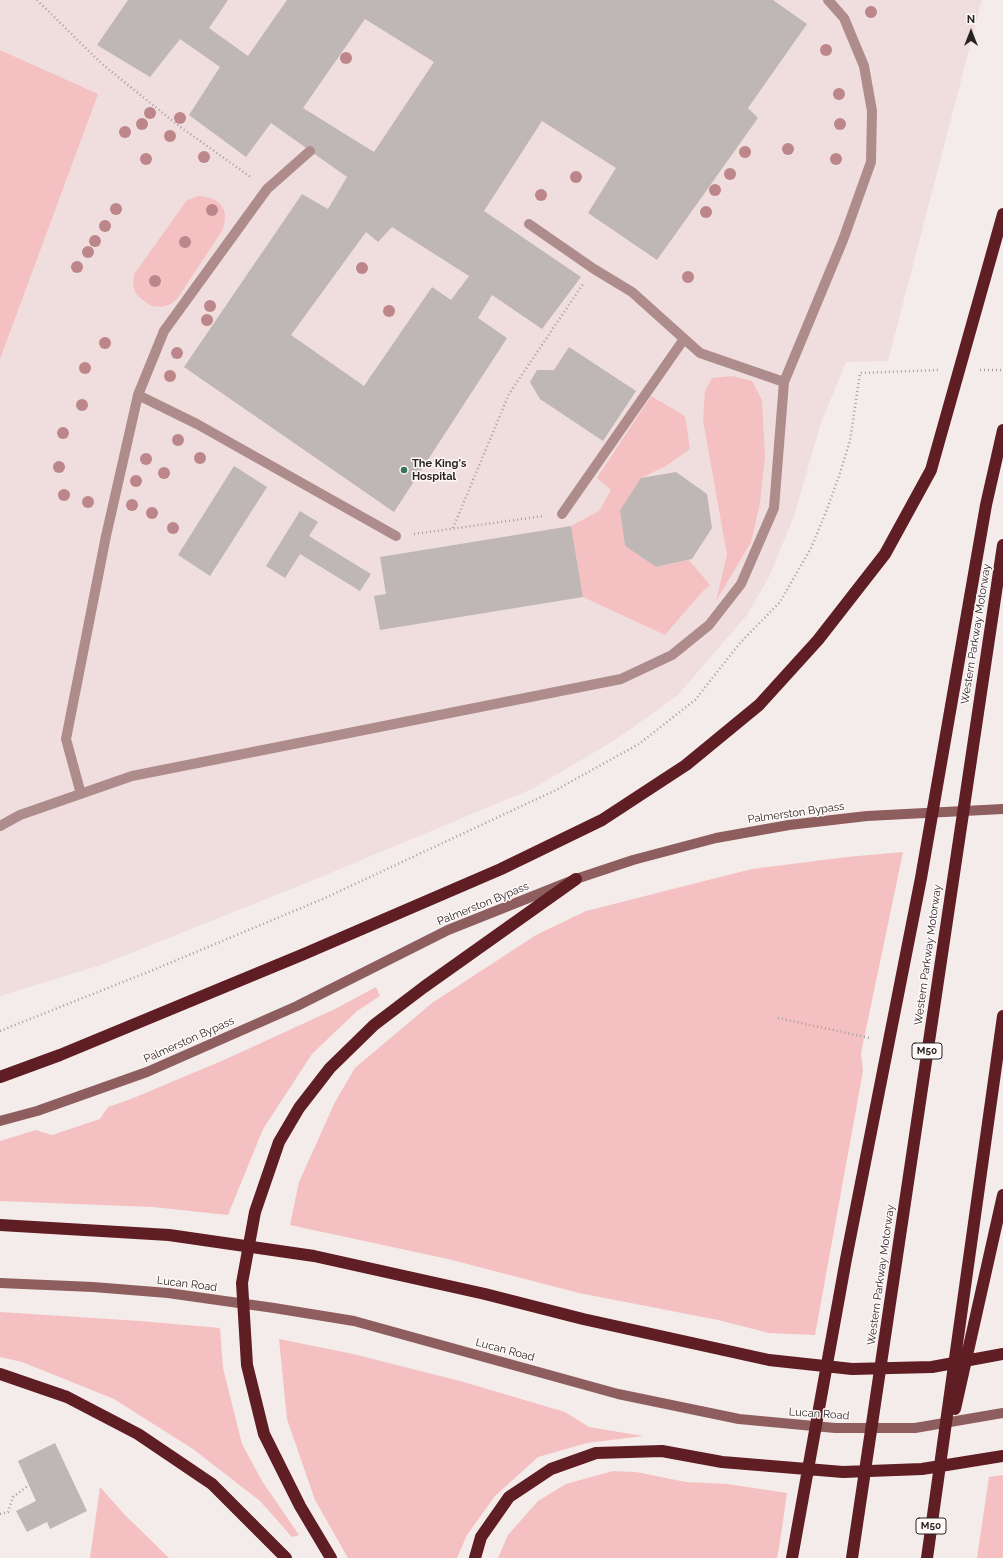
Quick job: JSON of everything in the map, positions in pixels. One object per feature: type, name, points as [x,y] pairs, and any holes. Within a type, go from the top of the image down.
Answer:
[{"type":"highway","points":[[0,1077],[60,1055],[312,951],[501,869],[602,820],[686,764],[759,705],[818,640],[885,554],[931,470],[1003,214]]},
{"type":"highway","points":[[792,1558],[846,1260],[921,878],[986,505],[1003,430]]},
{"type":"highway","name":"Western Parkway Motorway","points":[[852,1558],[1003,545]]},
{"type":"highway","points":[[331,1558],[300,1506],[264,1434],[247,1365],[242,1283],[255,1212],[279,1142],[299,1108],[330,1068],[374,1025],[424,987],[576,879]]},
{"type":"highway","name":"M50","points":[[927,1558],[1003,1016]]},
{"type":"highway","points":[[936,1495],[1003,1195]]},
{"type":"highway","points":[[0,1225],[169,1235],[314,1256],[485,1294],[583,1319],[768,1360],[852,1369],[932,1367],[1003,1354]]},
{"type":"highway","points":[[0,1374],[67,1397],[138,1434],[212,1484],[286,1558]]},
{"type":"highway","points":[[475,1558],[482,1537],[509,1497],[551,1469],[596,1453],[662,1451],[722,1462],[843,1472],[922,1469],[1003,1456]]},
{"type":"main road","name":"Palmerston Bypass","points":[[0,1121],[37,1111],[147,1072],[297,1006],[448,930],[576,879],[633,860],[716,838],[789,825],[867,816],[1003,809]]},
{"type":"main road","name":"Lucan Road","points":[[0,1282],[168,1293],[274,1308],[354,1322],[618,1394],[739,1419],[835,1428],[915,1428],[1003,1413]]},
{"type":"lane","points":[[0,826],[20,815],[132,776],[621,679],[672,655],[710,625],[741,584],[774,508],[784,382],[843,240],[871,162],[872,111],[864,66],[844,18],[828,0]]},
{"type":"lane","points":[[81,794],[66,739],[106,536],[138,395],[164,331],[267,189],[310,151]]},
{"type":"lane","points":[[529,224],[594,269],[632,292],[700,353],[784,382]]},
{"type":"lane","points":[[562,514],[684,339]]},
{"type":"lane","points":[[138,395],[197,424],[396,536]]},
{"type":"path","points":[[38,0],[102,64],[179,126],[267,189]]},
{"type":"path","points":[[453,528],[509,394],[594,269]]},
{"type":"path","points":[[0,1031],[153,970],[325,898],[554,791],[639,744],[695,700],[740,643],[780,602],[811,548],[839,476],[850,441],[860,373],[913,370]]},
{"type":"path","points":[[396,536],[562,514]]},
{"type":"path","points":[[778,1018],[857,1036]]},
{"type":"path","points":[[0,1514],[8,1512],[13,1497],[29,1485]]},
{"type":"shaded area","name":"The King's Hospital","points":[[0,0],[982,0],[888,361],[846,362],[821,423],[794,516],[769,577],[747,615],[678,695],[615,740],[532,789],[318,878],[98,966],[0,996]]},
{"type":"shaded area","points":[[0,50],[98,94],[0,359]]},
{"type":"shaded area","points":[[198,196],[212,199],[222,206],[225,217],[222,231],[177,299],[171,304],[162,307],[152,306],[137,295],[134,289],[133,281],[135,273],[187,200]]},
{"type":"shaded area","points":[[732,376],[752,381],[762,400],[765,456],[760,503],[751,542],[716,601],[727,555],[703,420],[705,391],[712,378]]},
{"type":"shaded area","points":[[651,396],[685,416],[690,449],[666,466],[641,478],[620,510],[625,546],[656,567],[689,560],[710,585],[701,593],[665,635],[583,597],[571,526],[599,511],[611,490],[597,478]]},
{"type":"shaded area","points":[[903,852],[861,1053],[863,1071],[815,1335],[769,1333],[718,1320],[579,1293],[448,1259],[290,1225],[299,1182],[335,1102],[355,1068],[432,1003],[536,935],[586,911],[752,869],[847,857]]},
{"type":"shaded area","points":[[376,987],[380,996],[357,1011],[312,1054],[263,1129],[228,1215],[153,1207],[0,1201],[0,1141],[36,1130],[52,1135],[100,1119],[108,1107],[131,1099],[224,1060],[335,1009]]},
{"type":"shaded area","points":[[0,1312],[220,1328],[223,1368],[242,1444],[262,1481],[299,1535],[292,1537],[260,1501],[193,1449],[114,1399],[22,1362],[0,1357]]},
{"type":"shaded area","points":[[279,1339],[353,1354],[460,1381],[565,1412],[589,1427],[643,1436],[587,1443],[538,1457],[495,1496],[467,1535],[457,1558],[348,1558],[315,1500],[287,1419]]},
{"type":"shaded area","points":[[613,1471],[636,1472],[686,1482],[727,1484],[787,1493],[777,1558],[498,1558],[508,1535],[538,1501],[566,1484]]},
{"type":"shaded area","points":[[1003,1475],[1003,1558],[977,1558],[989,1477]]},
{"type":"shaded area","points":[[100,1487],[125,1515],[169,1558],[90,1558]]},
{"type":"building","points":[[128,0],[228,0],[209,28],[248,56],[287,0],[773,0],[807,24],[748,108],[758,118],[657,260],[588,213],[616,168],[542,121],[484,211],[581,277],[542,329],[492,295],[478,318],[507,338],[394,512],[184,367],[302,194],[328,209],[347,177],[271,123],[246,157],[189,115],[220,67],[180,39],[150,77],[97,45]],"holes":[[[365,19],[434,62],[374,152],[303,108]],[[392,227],[469,276],[451,300],[432,287],[364,386],[291,335],[366,232],[378,242]]]},
{"type":"building","points":[[569,347],[636,391],[603,441],[540,399],[530,382],[537,370],[554,370]]},
{"type":"building","points":[[234,466],[267,487],[210,576],[178,555]]},
{"type":"building","points":[[676,472],[707,494],[712,528],[692,559],[656,567],[625,546],[620,510],[641,478]]},
{"type":"building","points":[[300,511],[318,522],[309,536],[371,574],[360,591],[300,554],[285,578],[266,566]]},
{"type":"building","points":[[571,526],[583,597],[380,630],[374,596],[386,594],[380,557]]},
{"type":"building","points":[[55,1443],[87,1511],[50,1529],[47,1522],[27,1532],[16,1511],[36,1501],[18,1461]]},
{"type":"place","name":"The King's Hospital","points":[[404,470]]}]
